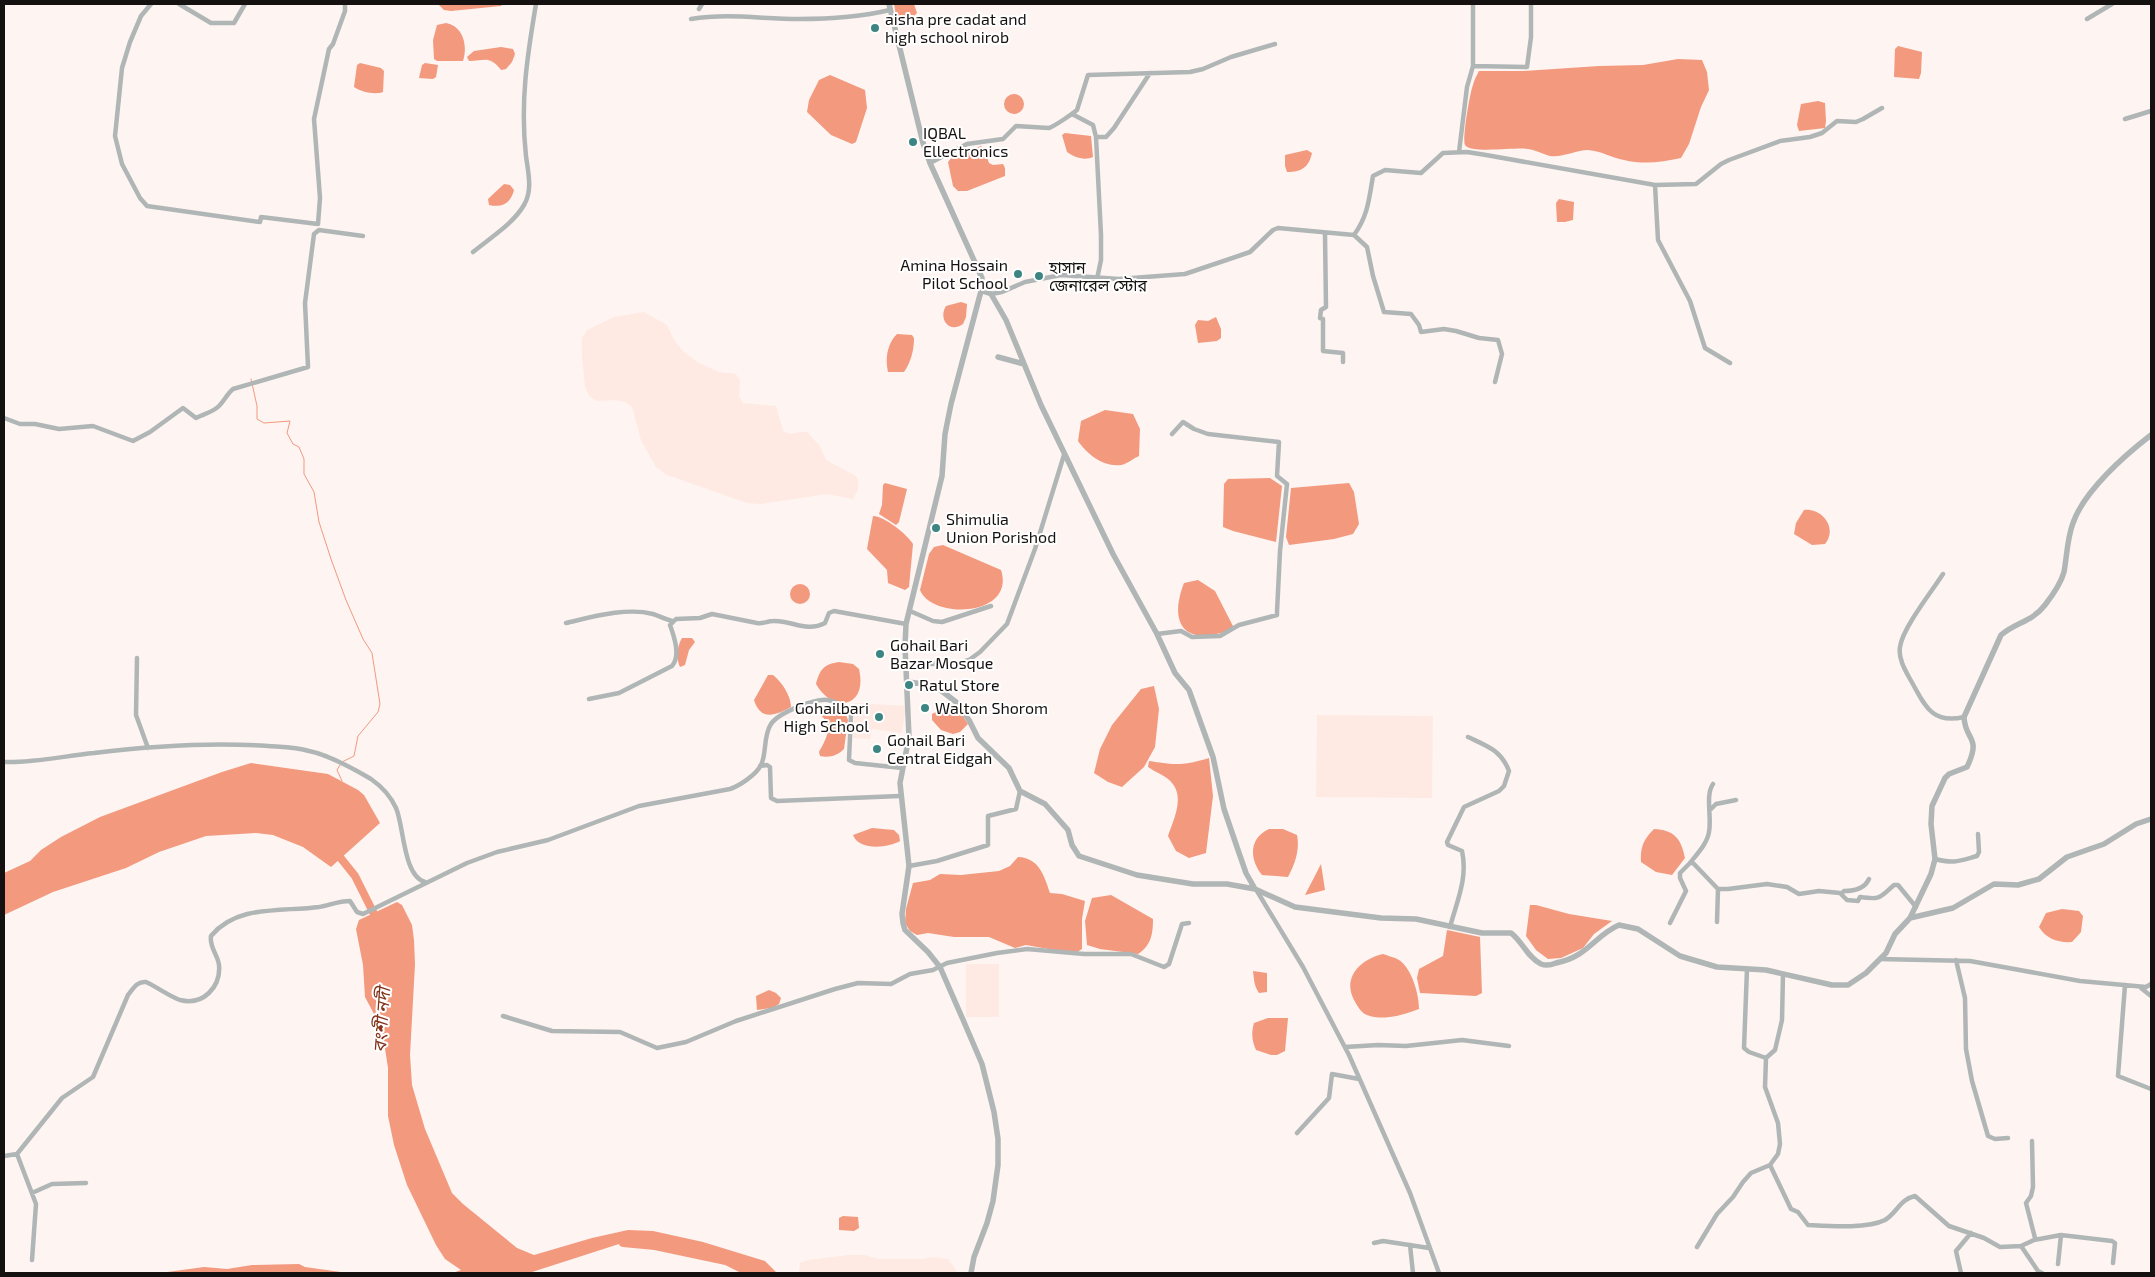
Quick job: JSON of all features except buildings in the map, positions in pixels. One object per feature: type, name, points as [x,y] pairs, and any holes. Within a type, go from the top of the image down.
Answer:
[{"type":"street","points":[[151,4],[141,16],[122,68],[115,136],[122,164],[140,198],[147,206],[260,222],[261,217],[318,224]]},
{"type":"street","points":[[179,4],[211,23],[234,24],[245,4]]},
{"type":"street","points":[[4,418],[20,424],[35,424],[59,429],[93,426],[133,441],[150,432],[183,408],[196,418],[214,410],[221,404],[226,395],[233,390],[308,367],[305,303],[312,242],[314,234],[318,230],[320,198],[314,119],[326,63],[345,11],[345,4]]},
{"type":"street","points":[[473,252],[510,221],[524,204],[527,197],[529,176],[524,132],[523,97],[536,4]]},
{"type":"street","points":[[699,9],[702,4]]},
{"type":"street","points":[[1459,152],[1467,87],[1473,66],[1473,4]]},
{"type":"street","points":[[1473,66],[1527,67],[1531,36],[1531,4]]},
{"type":"street","points":[[2087,19],[2112,4]]},
{"type":"street","points":[[691,19],[723,16],[798,19],[836,18],[890,7],[923,143],[930,163],[977,262],[982,278],[981,291],[951,404],[945,434],[942,476],[906,624],[909,737],[900,783],[909,866],[902,914],[905,930],[928,952],[940,967],[982,1064],[994,1112],[998,1139],[998,1164],[993,1201],[971,1273]]},
{"type":"street","points":[[930,163],[967,144],[1004,138],[1016,126],[1050,128],[1072,114],[1081,103],[1088,75],[1204,69],[1231,57],[1276,44]]},
{"type":"street","points":[[1096,137],[1106,136],[1114,128],[1150,73]]},
{"type":"street","points":[[1354,235],[1363,223],[1368,208],[1373,176],[1385,170],[1421,173],[1443,153],[1486,154],[1655,186],[1696,184],[1729,160],[1780,141],[1810,137],[1822,133],[1837,121],[1844,123],[1863,119],[1882,108]]},
{"type":"street","points":[[2125,119],[2151,111]]},
{"type":"street","points":[[1072,114],[1093,125],[1096,137],[1100,235],[1100,260],[1097,279]]},
{"type":"street","points":[[1655,186],[1658,240],[1682,290],[1690,301],[1705,348],[1730,363]]},
{"type":"street","points":[[981,291],[991,294],[1002,292],[1025,282],[1061,275],[1119,280],[1185,274],[1250,252],[1272,230],[1278,228],[1325,234],[1354,235],[1367,247],[1384,312],[1411,314],[1419,325],[1421,332],[1444,329],[1479,338],[1498,340],[1502,354],[1496,382]]},
{"type":"street","points":[[318,230],[363,236]]},
{"type":"street","points":[[1325,234],[1326,307],[1321,310],[1320,318],[1323,319],[1323,351],[1343,354],[1343,362]]},
{"type":"street","points":[[991,294],[1006,320],[1064,455],[1112,554],[1157,634],[1175,673],[1189,690],[1213,758],[1224,809],[1246,873],[1303,967],[1345,1047],[1410,1193],[1439,1273]]},
{"type":"street","points":[[998,357],[1024,364]]},
{"type":"street","points":[[1157,634],[1182,631],[1192,636],[1205,638],[1220,636],[1239,625],[1277,615],[1278,612],[1280,551],[1287,484],[1277,476],[1279,442],[1208,434],[1194,429],[1183,422],[1172,434]]},
{"type":"street","points":[[907,682],[934,685],[956,702],[969,720],[978,738],[1008,768],[1020,791],[1051,810],[1068,830],[1075,852],[1092,862],[1138,876],[1193,884],[1227,884],[1256,890],[1295,907],[1381,918],[1416,919],[1482,933],[1511,933],[1538,962],[1547,966],[1583,954],[1606,932],[1621,925],[1638,929],[1687,958],[1717,967],[1783,974],[1842,986],[1854,982],[1886,953],[1895,934],[1910,918],[1931,874],[1935,859],[1931,824],[1932,806],[1945,778],[1949,774],[1967,767],[1974,751],[1973,740],[1964,717],[2001,635],[2009,628],[2033,618],[2055,592],[2063,574],[2067,545],[2073,522],[2087,498],[2112,468],[2151,435]]},
{"type":"street","points":[[906,663],[931,664],[969,660],[980,652],[1007,624],[1035,549],[1064,455]]},
{"type":"street","points":[[1943,574],[1906,630],[1900,645],[1900,653],[1906,672],[1918,697],[1932,713],[1944,718],[1964,717]]},
{"type":"street","points":[[910,611],[934,621],[942,622],[991,606]]},
{"type":"street","points":[[566,623],[600,615],[631,613],[652,614],[672,621],[690,617],[700,618],[712,614],[764,624],[772,621],[810,627],[825,623],[829,613],[834,611],[906,624]]},
{"type":"street","points":[[590,700],[619,693],[672,666],[675,662],[676,646],[670,625],[672,621]]},
{"type":"street","points":[[137,658],[136,716],[148,748]]},
{"type":"street","points":[[4,1156],[17,1154],[62,1098],[93,1076],[128,995],[135,986],[141,982],[146,982],[180,1000],[199,999],[212,993],[220,972],[210,939],[216,930],[243,915],[282,909],[320,907],[345,901],[352,903],[360,914],[373,910],[425,882],[497,852],[548,840],[639,806],[730,789],[738,786],[760,766],[772,722],[794,709],[826,700],[839,705],[851,714],[849,760],[855,763],[902,768]]},
{"type":"street","points":[[1450,927],[1461,890],[1464,865],[1462,851],[1448,845],[1447,842],[1464,806],[1499,791],[1504,786],[1509,771],[1504,758],[1487,746],[1468,737]]},
{"type":"street","points":[[4,762],[56,759],[93,753],[148,748],[212,744],[292,748],[326,756],[375,782],[391,798],[396,808],[404,844],[413,872],[419,879],[425,882]]},
{"type":"street","points":[[760,766],[770,767],[771,798],[777,801],[900,796]]},
{"type":"street","points":[[1670,923],[1686,891],[1680,878],[1680,873],[1690,863],[1706,840],[1709,832],[1711,809],[1709,796],[1713,784]]},
{"type":"street","points":[[909,866],[937,861],[988,845],[988,816],[1016,809],[1020,791]]},
{"type":"street","points":[[1711,809],[1716,804],[1736,800]]},
{"type":"street","points":[[1910,918],[1953,908],[1994,884],[2018,885],[2039,879],[2066,857],[2104,844],[2136,824],[2151,819]]},
{"type":"street","points":[[1935,859],[1943,862],[1952,862],[1977,856],[1980,852],[1978,834]]},
{"type":"street","points":[[1690,863],[1693,863],[1718,889],[1717,922]]},
{"type":"street","points":[[1841,894],[1844,890],[1852,891],[1863,886],[1869,879]]},
{"type":"street","points":[[1718,889],[1767,884],[1787,887],[1800,894],[1819,892],[1841,894],[1851,901],[1858,901],[1860,896],[1878,898],[1884,896],[1894,885],[1898,885],[1916,907]]},
{"type":"street","points":[[503,1016],[552,1031],[620,1032],[657,1048],[686,1042],[736,1022],[834,989],[858,984],[891,984],[910,974],[997,953],[1027,949],[1084,954],[1130,954],[1164,967],[1169,964],[1182,924],[1189,923]]},
{"type":"street","points":[[1880,959],[1956,960],[2021,969],[2080,981],[2146,987],[2151,984]]},
{"type":"street","points":[[1956,960],[1966,998],[1966,1049],[1982,1116],[1988,1136],[1995,1139],[2008,1138]]},
{"type":"street","points":[[1747,969],[1744,1048],[1749,1052],[1766,1058]]},
{"type":"street","points":[[1697,1247],[1717,1214],[1733,1197],[1743,1182],[1751,1173],[1770,1165],[1778,1154],[1780,1144],[1778,1123],[1765,1087],[1766,1058],[1775,1050],[1781,1023],[1783,974]]},
{"type":"street","points":[[2126,985],[2118,1076],[2151,1090]]},
{"type":"street","points":[[2138,986],[2151,996]]},
{"type":"street","points":[[1345,1047],[1406,1046],[1462,1040],[1509,1046]]},
{"type":"street","points":[[1297,1133],[1329,1098],[1332,1074],[1359,1079]]},
{"type":"street","points":[[2032,1142],[2033,1187],[2031,1196],[2026,1203],[2034,1240]]},
{"type":"street","points":[[17,1154],[36,1204],[32,1260]]},
{"type":"street","points":[[1770,1165],[1791,1208],[1798,1212],[1808,1225],[1848,1226],[1877,1223],[1887,1219],[1903,1201],[1915,1196],[1924,1202],[1944,1223],[2000,1247],[2021,1246],[2034,1240],[2061,1235],[2115,1243],[2113,1262]]},
{"type":"street","points":[[32,1194],[52,1184],[86,1183]]},
{"type":"street","points":[[1961,1273],[1956,1251],[1971,1233]]},
{"type":"street","points":[[2058,1264],[2061,1235]]},
{"type":"street","points":[[1374,1243],[1383,1241],[1429,1248]]},
{"type":"street","points":[[1410,1245],[1412,1273]]},
{"type":"street","points":[[2021,1246],[2038,1272]]},
{"type":"shaded area","points":[[644,312],[667,325],[674,340],[683,351],[697,362],[719,372],[736,374],[740,381],[739,396],[743,403],[776,406],[783,431],[790,434],[807,432],[820,446],[826,460],[856,476],[858,490],[853,499],[827,494],[760,504],[747,503],[667,475],[656,467],[641,440],[632,407],[625,402],[615,400],[597,401],[589,396],[585,387],[582,356],[582,338],[587,330],[614,317]]},
{"type":"shaded area","name":"Gohailbari High School","points":[[855,703],[906,706],[902,733],[872,729],[870,739],[853,738]]},
{"type":"shaded area","points":[[1317,715],[1433,716],[1432,798],[1316,797]]},
{"type":"shaded area","points":[[966,964],[999,964],[999,1017],[966,1017]]},
{"type":"shaded area","points":[[865,1255],[878,1259],[923,1259],[931,1257],[948,1259],[958,1273],[799,1273],[800,1263],[808,1260]]},
{"type":"water","points":[[438,4],[503,4],[501,6],[451,11],[444,10]]},
{"type":"water","points":[[894,4],[914,4],[917,13],[910,20],[897,21]]},
{"type":"water","points":[[446,23],[457,28],[463,37],[465,49],[463,61],[437,61],[434,59],[433,40],[437,25]]},
{"type":"water","points":[[1898,46],[1922,52],[1919,79],[1894,77],[1895,49]]},
{"type":"water","points":[[501,47],[513,49],[515,54],[512,62],[506,69],[501,70],[490,61],[469,61],[467,57],[474,51]]},
{"type":"water","points":[[1678,59],[1702,60],[1707,72],[1709,90],[1701,107],[1689,144],[1681,158],[1646,163],[1631,162],[1588,150],[1550,156],[1528,149],[1484,150],[1469,148],[1465,145],[1465,126],[1470,97],[1479,71],[1523,71],[1643,65]]},
{"type":"water","points":[[360,63],[381,68],[384,71],[383,92],[368,92],[354,87],[357,65]]},
{"type":"water","points":[[425,63],[438,65],[436,77],[433,79],[419,78],[422,65]]},
{"type":"water","points":[[830,75],[865,90],[867,108],[856,142],[852,144],[831,135],[807,112],[809,100],[819,80]]},
{"type":"water","points":[[1014,94],[1021,97],[1024,104],[1021,111],[1014,114],[1007,111],[1004,104],[1007,97]]},
{"type":"water","points":[[1818,101],[1825,103],[1825,128],[1799,131],[1797,125],[1801,104]]},
{"type":"water","points":[[1065,133],[1091,136],[1093,157],[1079,158],[1067,152],[1062,135]]},
{"type":"water","points":[[981,146],[989,163],[993,165],[1003,164],[1005,176],[967,191],[958,191],[953,186],[948,162],[952,157]]},
{"type":"water","points":[[1307,150],[1312,153],[1307,165],[1301,170],[1287,172],[1285,155]]},
{"type":"water","points":[[504,184],[510,185],[514,190],[511,198],[502,205],[489,205],[488,199]]},
{"type":"water","points":[[1559,199],[1574,202],[1573,220],[1557,222],[1556,203]]},
{"type":"water","points":[[961,302],[967,304],[966,317],[963,324],[958,327],[949,326],[946,324],[943,316],[946,306]]},
{"type":"water","points":[[1216,317],[1221,329],[1221,338],[1217,341],[1198,343],[1195,325],[1198,320],[1208,321]]},
{"type":"water","points":[[897,334],[912,335],[914,338],[913,351],[904,372],[888,372],[888,352],[891,342]]},
{"type":"water","points":[[1105,410],[1133,414],[1140,429],[1139,456],[1121,465],[1108,464],[1096,459],[1078,441],[1081,421]]},
{"type":"water","points":[[1270,478],[1282,486],[1276,542],[1223,527],[1224,484],[1228,479]]},
{"type":"water","points":[[885,483],[907,489],[899,522],[896,525],[879,514],[882,505],[883,485]]},
{"type":"water","points":[[1349,483],[1354,492],[1359,524],[1353,534],[1334,539],[1289,545],[1286,537],[1291,488]]},
{"type":"water","points":[[1804,510],[1817,512],[1826,520],[1830,532],[1825,544],[1812,545],[1794,534],[1796,523]]},
{"type":"water","points":[[873,516],[895,526],[913,544],[909,587],[905,590],[888,583],[887,570],[867,549]]},
{"type":"water","points":[[943,545],[1001,570],[1002,586],[996,597],[985,605],[971,609],[955,609],[940,606],[928,600],[920,590],[929,554],[934,547]]},
{"type":"water","points":[[1198,580],[1215,591],[1234,628],[1206,636],[1195,635],[1186,630],[1181,623],[1178,613],[1179,599],[1184,583]]},
{"type":"water","points":[[800,584],[807,587],[810,594],[807,601],[800,604],[793,601],[790,594],[793,587]]},
{"type":"water","points":[[682,638],[692,638],[695,642],[689,650],[685,665],[680,667],[678,652]]},
{"type":"water","points":[[839,662],[853,664],[859,669],[860,682],[854,699],[839,703],[823,694],[816,684],[823,668]]},
{"type":"water","points":[[768,675],[773,675],[783,685],[788,694],[791,707],[769,715],[761,712],[754,700]]},
{"type":"water","points":[[1154,686],[1159,709],[1155,747],[1144,767],[1122,787],[1108,782],[1094,773],[1100,749],[1112,725],[1141,689]]},
{"type":"water","points":[[951,704],[956,705],[968,724],[960,732],[953,734],[941,730],[932,720],[932,714]]},
{"type":"water","points":[[826,706],[845,712],[848,720],[844,749],[836,755],[827,757],[820,756],[819,752],[828,732],[827,723],[819,714],[820,709]]},
{"type":"water","points":[[1209,758],[1213,796],[1206,853],[1189,858],[1176,851],[1168,836],[1177,809],[1178,796],[1176,789],[1167,778],[1148,767],[1149,761],[1179,764]]},
{"type":"water","points":[[251,763],[328,774],[364,795],[380,823],[331,867],[303,847],[273,835],[256,833],[206,836],[159,852],[126,868],[53,892],[4,915],[4,873],[30,861],[41,850],[61,837],[100,817]]},
{"type":"water","points":[[872,828],[894,830],[899,835],[900,841],[874,847],[861,844],[853,835]]},
{"type":"water","points":[[1269,829],[1283,829],[1297,835],[1296,857],[1288,877],[1262,875],[1255,862],[1253,849],[1255,843],[1262,833]]},
{"type":"water","points":[[1654,829],[1672,833],[1681,845],[1685,858],[1672,875],[1656,872],[1641,862],[1643,844]]},
{"type":"water","points":[[1018,857],[1025,858],[1036,864],[1043,874],[1050,893],[1062,894],[1085,901],[1082,919],[1082,949],[1077,952],[1065,952],[1026,945],[1015,948],[989,937],[954,937],[928,933],[917,935],[910,931],[905,923],[906,909],[913,883],[930,880],[940,874],[961,875],[999,871],[1010,866]]},
{"type":"water","points":[[1321,864],[1325,890],[1305,895]]},
{"type":"water","points":[[1111,895],[1153,919],[1150,939],[1146,947],[1138,954],[1100,949],[1087,945],[1085,921],[1092,898]]},
{"type":"water","points":[[397,902],[402,905],[412,925],[414,940],[415,964],[410,1055],[412,1085],[425,1129],[452,1193],[463,1204],[517,1248],[534,1255],[592,1238],[628,1230],[653,1231],[703,1242],[765,1261],[777,1273],[757,1273],[722,1258],[646,1243],[619,1244],[529,1273],[453,1273],[461,1270],[445,1259],[436,1245],[407,1185],[394,1145],[388,1116],[388,1068],[382,1029],[365,997],[363,965],[356,929],[359,920]]},
{"type":"water","points":[[1530,905],[1612,921],[1594,934],[1583,948],[1561,958],[1548,959],[1536,950],[1526,936]]},
{"type":"water","points":[[2062,909],[2079,911],[2083,916],[2081,932],[2072,942],[2062,942],[2053,939],[2045,935],[2039,927],[2046,913]]},
{"type":"water","points":[[1447,930],[1480,937],[1482,993],[1476,996],[1420,993],[1417,978],[1419,969],[1443,956]]},
{"type":"water","points":[[1383,954],[1399,960],[1408,969],[1418,996],[1419,1009],[1387,1017],[1373,1017],[1361,1011],[1351,992],[1350,984],[1352,977],[1361,965],[1375,956]]},
{"type":"water","points":[[1253,971],[1267,973],[1267,992],[1259,993],[1255,985]]},
{"type":"water","points":[[769,990],[781,998],[779,1004],[772,1008],[757,1010],[756,996]]},
{"type":"water","points":[[1268,1018],[1288,1018],[1285,1051],[1277,1055],[1256,1050],[1254,1043],[1252,1034],[1254,1023]]},
{"type":"water","points":[[843,1216],[858,1217],[859,1228],[854,1231],[839,1230],[839,1218]]},
{"type":"water","points":[[299,1264],[305,1267],[348,1273],[160,1273],[204,1267],[227,1269],[252,1265]]},
{"type":"waterway","points":[[251,379],[257,406],[257,419],[264,423],[290,421],[287,433],[293,444],[299,447],[304,459],[304,474],[314,492],[319,522],[331,559],[363,639],[372,653],[380,704],[378,712],[358,736],[354,756],[342,762]]},
{"type":"waterway","points":[[340,765],[337,770],[342,781]]},
{"type":"waterway","name":"বংশী নদী","points":[[335,851],[355,876],[378,922]]},
{"type":"waterway","name":"বংশী নদী","points":[[623,1243],[655,1246],[726,1261],[750,1273]]},
{"type":"place","name":"aisha pre cadat and high school nirob","points":[[875,28]]},
{"type":"place","name":"IQBAL Ellectronics","points":[[913,142]]},
{"type":"place","name":"Amina Hossain Pilot School","points":[[1018,274]]},
{"type":"place","name":"হাসান জেনারেল স্টোর","points":[[1039,276]]},
{"type":"place","name":"Shimulia Union Porishod","points":[[936,528]]},
{"type":"place","name":"Gohail Bari Bazar Mosque","points":[[880,654]]},
{"type":"place","name":"Ratul Store","points":[[909,685]]},
{"type":"place","name":"Walton Shorom","points":[[925,708]]},
{"type":"place","name":"Gohailbari High School","points":[[879,717]]},
{"type":"place","name":"Gohail Bari Central Eidgah","points":[[877,749]]}]
